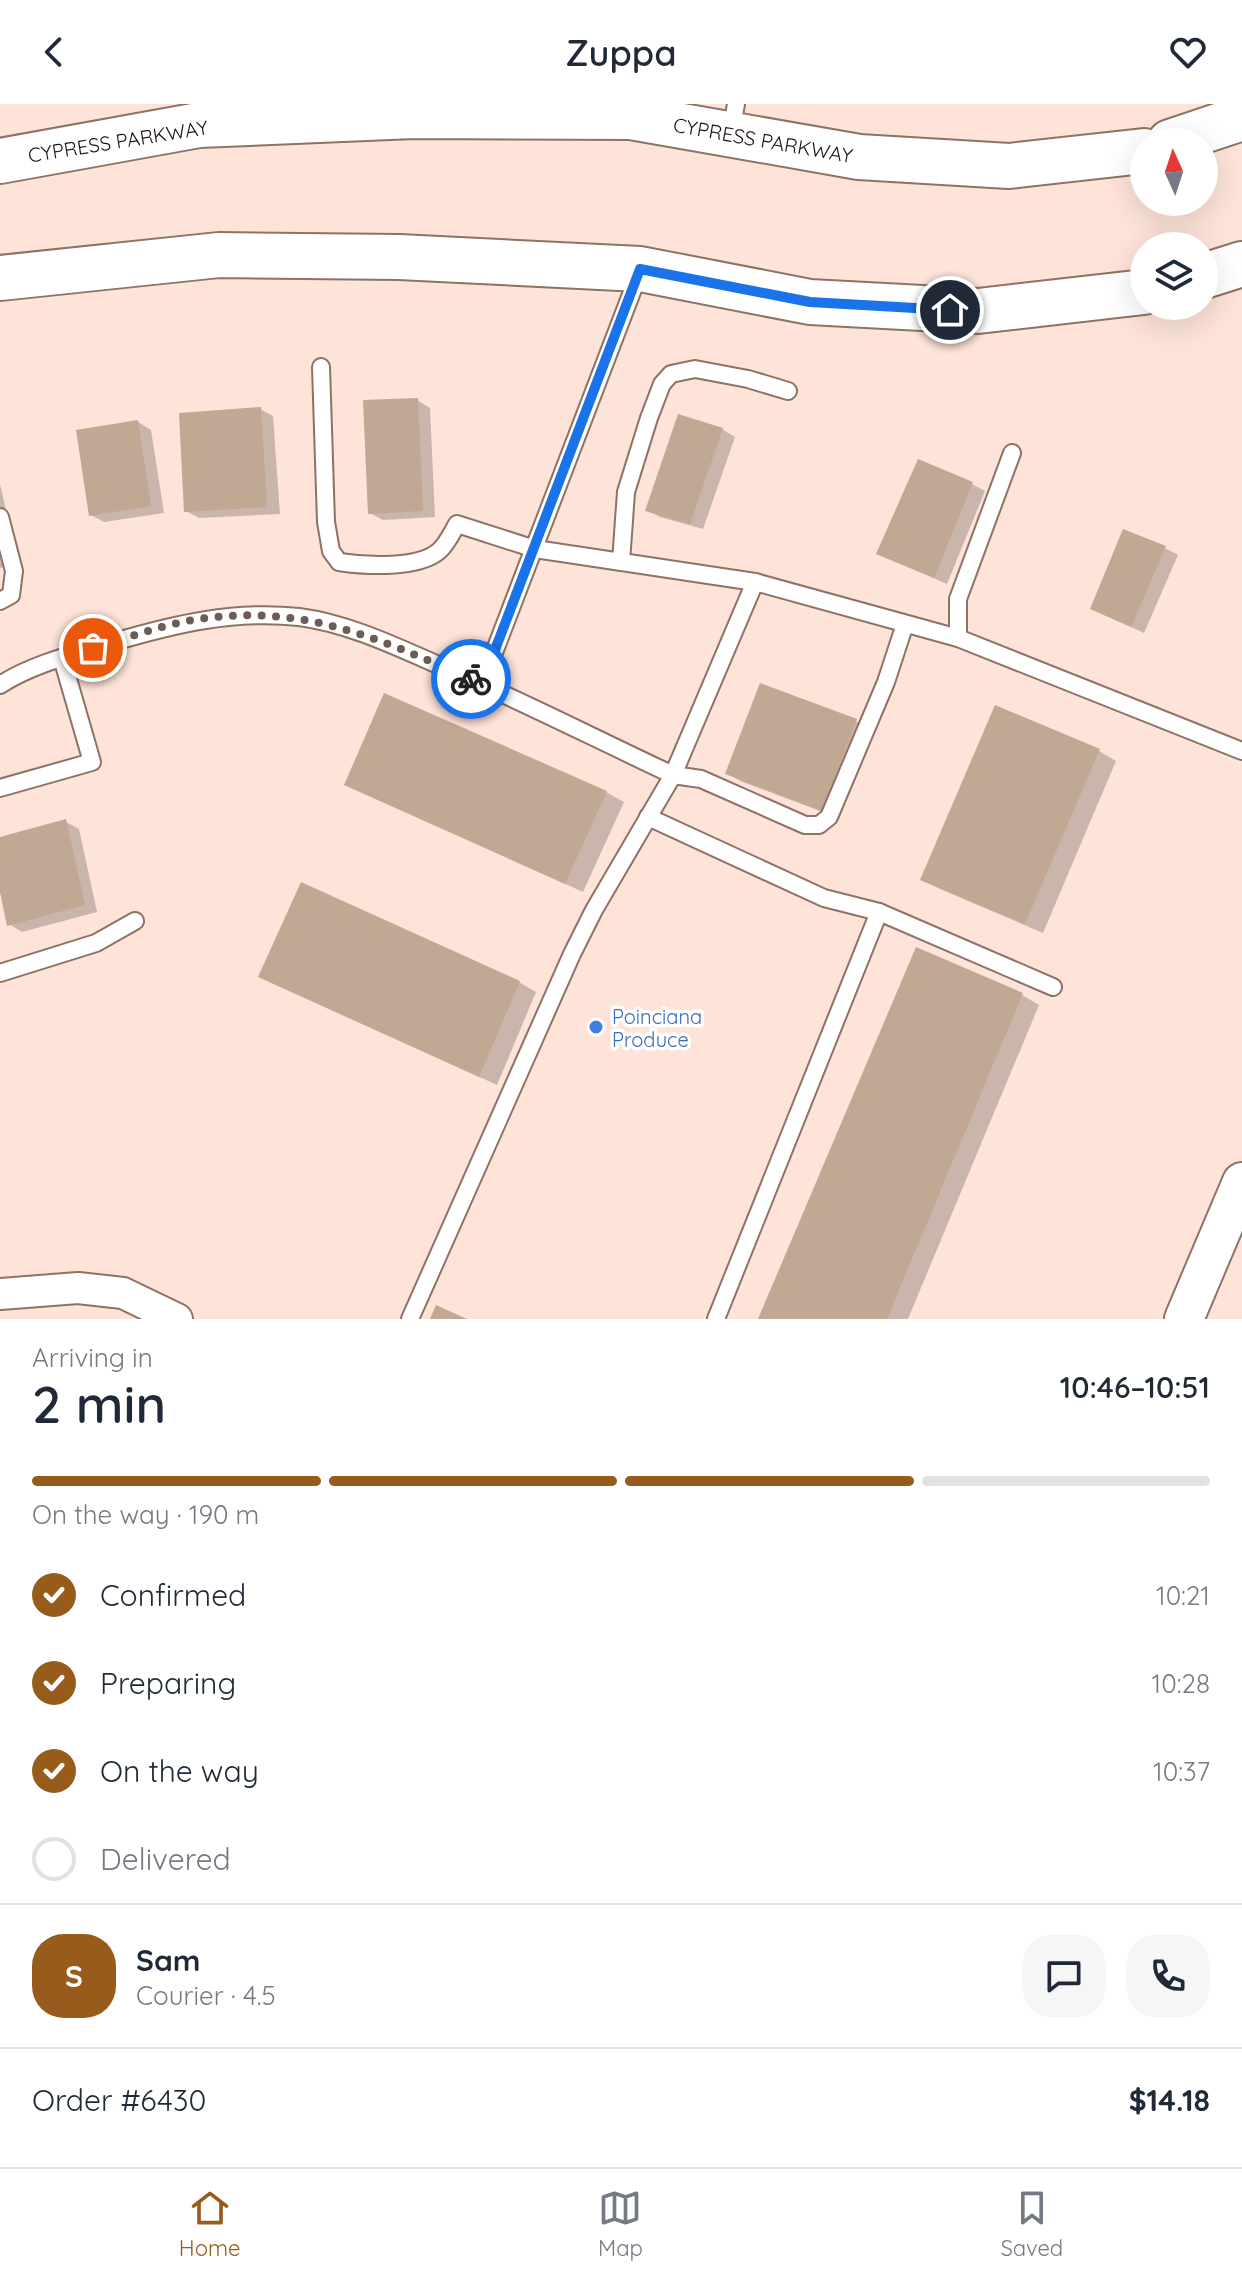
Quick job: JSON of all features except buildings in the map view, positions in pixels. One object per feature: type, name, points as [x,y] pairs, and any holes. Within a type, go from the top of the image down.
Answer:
[{"type":"main road","name":"CYPRESS PARKWAY","points":[[0,161],[199,125],[414,116],[733,119],[859,157],[1009,166],[1130,153]]},
{"type":"main road","points":[[1212,128],[1242,118]]},
{"type":"main road","points":[[0,278],[219,255],[399,257],[640,269],[810,302],[978,311],[1130,294]]},
{"type":"main road","points":[[1218,272],[1242,264]]},
{"type":"street","points":[[1184,1319],[1242,1182]]},
{"type":"street","points":[[0,1294],[78,1288],[123,1293],[177,1319]]},
{"type":"lane","points":[[482,684],[640,269]]},
{"type":"lane","points":[[321,367],[326,522],[331,551],[339,562],[367,566],[406,563],[429,557],[446,544],[457,524],[535,549],[755,582],[958,638],[1242,751]]},
{"type":"lane","points":[[621,562],[626,492],[653,407],[662,384],[671,374],[695,369],[748,379],[788,391]]},
{"type":"lane","points":[[958,638],[958,599],[1012,453]]},
{"type":"lane","points":[[0,517],[14,571],[11,595],[0,601]]},
{"type":"lane","points":[[410,1319],[572,954],[594,910],[673,775],[755,582]]},
{"type":"lane","points":[[0,685],[39,665],[185,622],[222,616],[301,617],[337,625],[395,646],[673,775],[701,779],[813,826],[824,823],[829,817],[886,682],[905,624]]},
{"type":"lane","points":[[0,788],[92,762],[62,658]]},
{"type":"lane","points":[[648,817],[824,898],[879,912],[1053,987]]},
{"type":"lane","points":[[716,1319],[879,912]]},
{"type":"lane","points":[[0,973],[96,943],[135,921]]},
{"type":"way so far","points":[[93,648],[185,622],[222,616],[301,617],[337,625],[395,646],[471,679]]},
{"type":"place","name":"Poinciana Produce","points":[[596,1027]]},
{"type":"route","points":[[471,679],[482,684],[640,269],[810,302],[950,310]]}]
